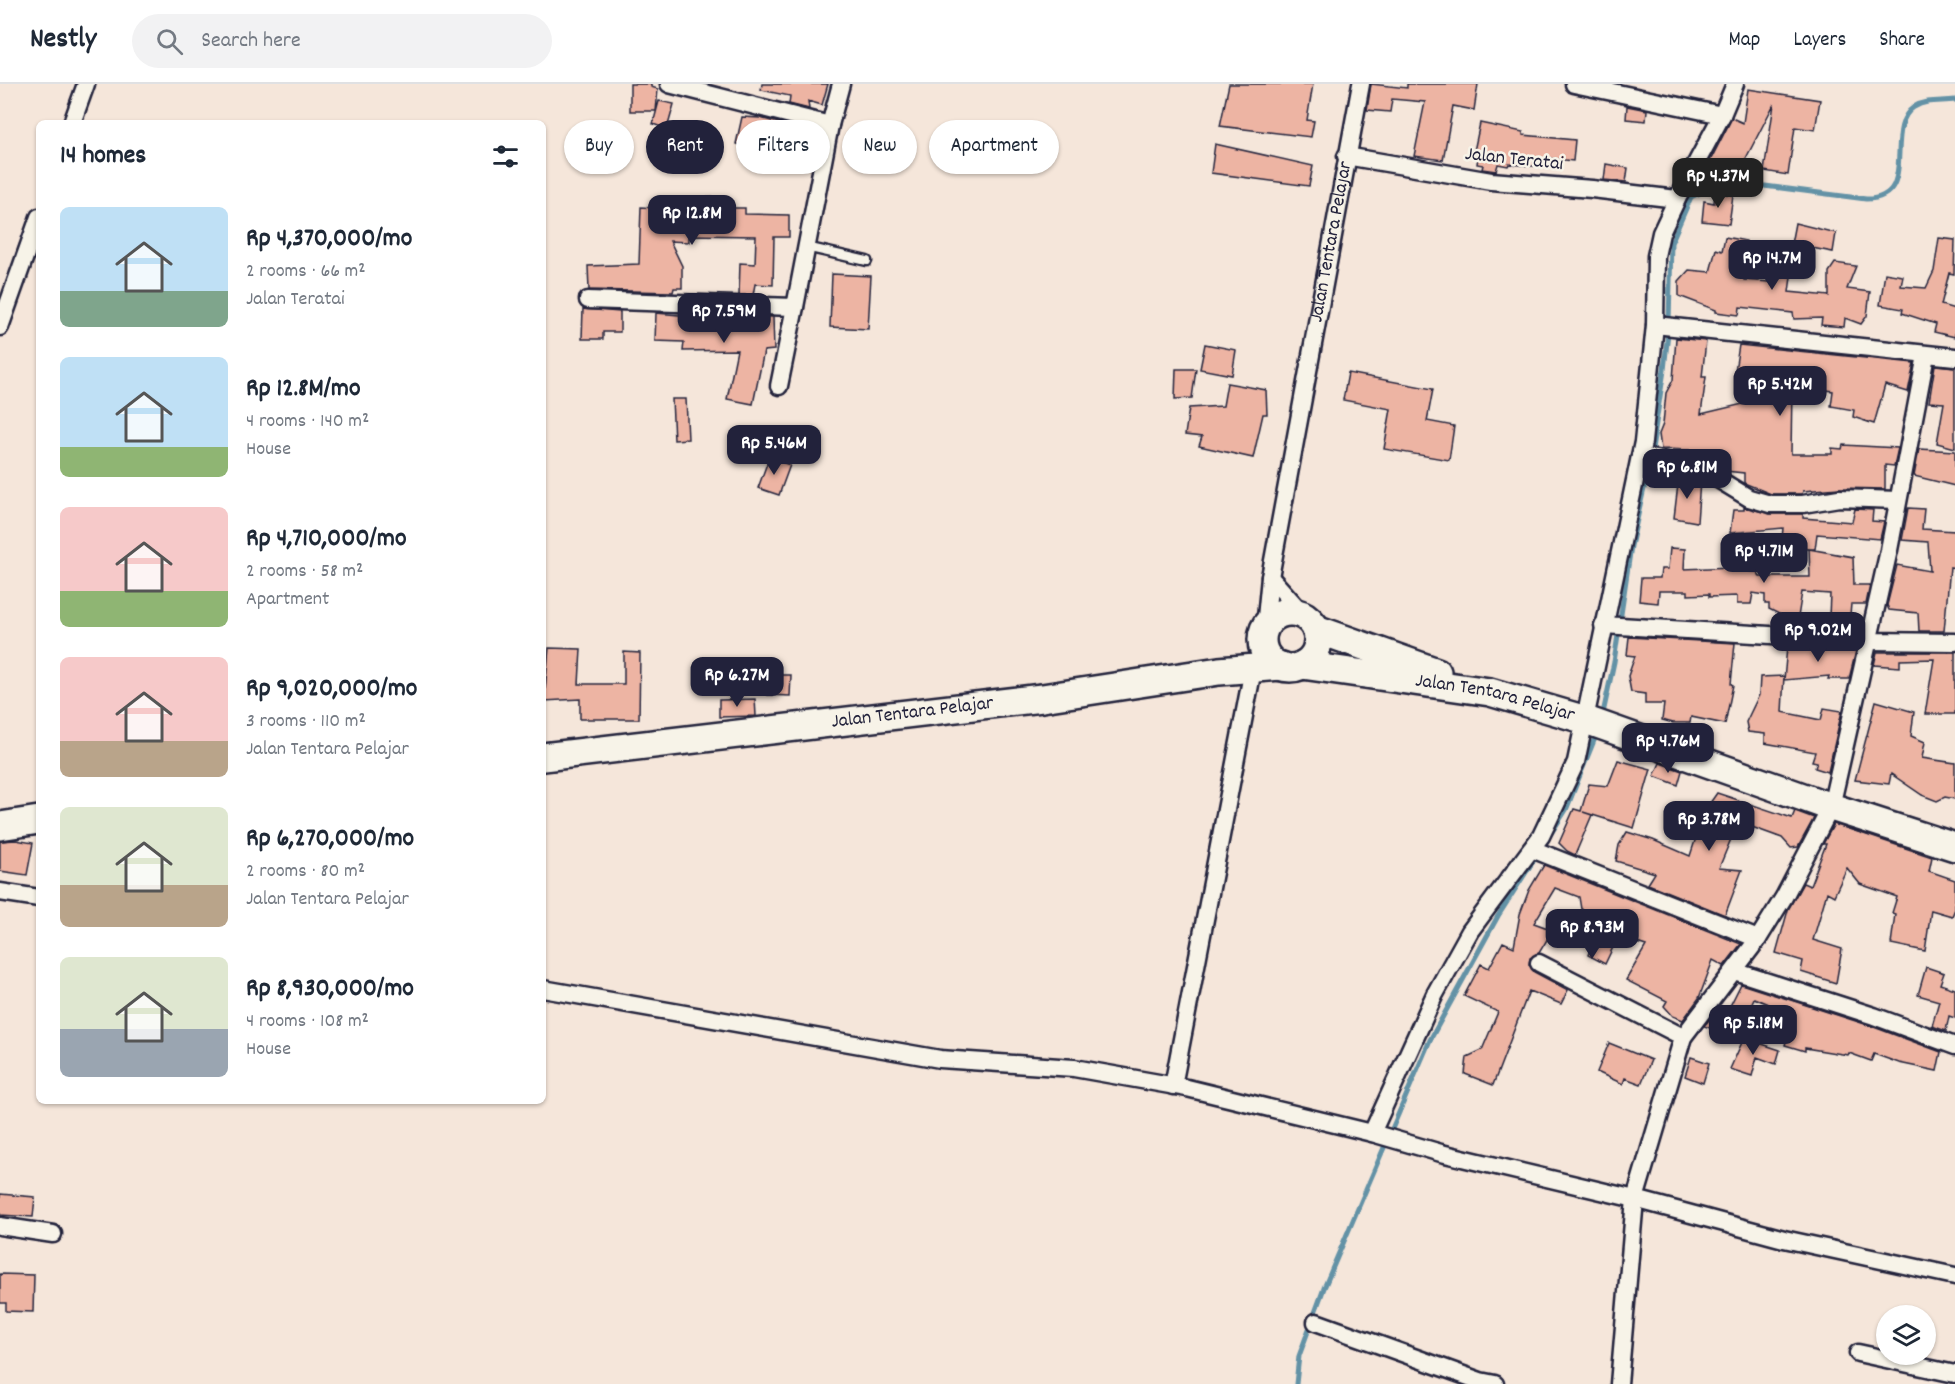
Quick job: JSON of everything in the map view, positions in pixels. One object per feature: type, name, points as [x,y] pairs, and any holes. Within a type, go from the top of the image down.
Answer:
[{"type":"highway","points":[[1219,671],[1243,657],[1264,634],[1277,615],[1295,612],[1310,622],[1490,692]]},
{"type":"highway","points":[[1264,634],[1268,656],[1292,665],[1315,654],[1318,646],[1310,622]]},
{"type":"highway","name":"Jalan Tentara Pelajar","points":[[546,757],[1030,699],[1219,671],[1292,665],[1490,692],[1594,723],[1831,807],[1955,847]]},
{"type":"highway","points":[[0,826],[36,820]]},
{"type":"street","points":[[73,120],[86,84]]},
{"type":"street","points":[[669,84],[810,120]]},
{"type":"street","points":[[830,125],[842,84]]},
{"type":"street","name":"Jalan Tentara Pelajar","points":[[1264,634],[1270,577],[1360,84]]},
{"type":"street","points":[[1574,84],[1722,115]]},
{"type":"street","points":[[1378,1134],[1435,994],[1470,931],[1535,850],[1594,723],[1609,625],[1647,457],[1664,326],[1656,256],[1661,233],[1722,115],[1735,84]]},
{"type":"street","name":"Jalan Teratai","points":[[1347,156],[1491,181],[1677,199]]},
{"type":"street","points":[[779,386],[820,174]]},
{"type":"street","points":[[0,327],[36,225]]},
{"type":"street","points":[[588,300],[795,307]]},
{"type":"street","points":[[1664,326],[1955,357]]},
{"type":"street","points":[[1619,1384],[1635,1199],[1683,1037],[1758,939],[1784,897],[1831,807],[1869,641],[1926,355]]},
{"type":"street","points":[[1647,457],[1697,469],[1749,498],[1770,504],[1803,504],[1839,498],[1898,500]]},
{"type":"street","points":[[1270,577],[1310,622]]},
{"type":"street","points":[[1609,625],[1869,641],[1955,642]]},
{"type":"street","points":[[1173,1086],[1253,669]]},
{"type":"street","points":[[1535,850],[1758,939]]},
{"type":"street","points":[[0,892],[36,898]]},
{"type":"street","points":[[1539,963],[1683,1037]]},
{"type":"street","points":[[1734,970],[1874,1016],[1955,1046]]},
{"type":"street","points":[[546,990],[940,1059],[1074,1068],[1173,1086],[1378,1134],[1784,1239],[1955,1276]]},
{"type":"street","points":[[0,1226],[53,1234]]},
{"type":"street","points":[[1316,1322],[1480,1381],[1496,1384]]},
{"type":"street","points":[[1858,1353],[1955,1374]]},
{"type":"lane","points":[[806,248],[867,261]]},
{"type":"building","points":[[630,84],[651,84],[651,87],[658,89],[656,111],[630,111]]},
{"type":"building","points":[[762,84],[828,84],[822,105],[808,101],[809,109],[789,104],[790,96],[761,90]]},
{"type":"building","points":[[1229,84],[1313,84],[1307,120],[1314,121],[1311,137],[1220,126]]},
{"type":"building","points":[[1371,84],[1407,88],[1407,84],[1478,84],[1474,110],[1453,106],[1443,160],[1414,156],[1425,102],[1392,99],[1390,112],[1367,110]]},
{"type":"building","points":[[1748,89],[1820,100],[1815,130],[1795,127],[1788,175],[1764,171],[1774,104],[1743,164],[1736,160],[1729,175],[1708,165],[1732,118],[1743,123]]},
{"type":"building","points":[[659,101],[674,104],[670,120],[654,120]]},
{"type":"building","points":[[1627,106],[1647,110],[1646,121],[1626,119]]},
{"type":"building","points":[[742,117],[768,120],[741,120]]},
{"type":"building","points":[[1480,123],[1523,132],[1523,135],[1575,140],[1573,161],[1547,158],[1546,167],[1498,164],[1496,171],[1482,169],[1483,165],[1477,164],[1478,157],[1473,156]]},
{"type":"building","points":[[1215,144],[1313,166],[1309,186],[1211,173]]},
{"type":"building","points":[[1606,164],[1628,168],[1626,182],[1604,180]]},
{"type":"building","points":[[1715,192],[1733,195],[1729,224],[1702,221],[1704,201],[1714,203]]},
{"type":"building","points":[[728,197],[729,208],[745,208],[745,214],[789,215],[789,237],[774,237],[773,285],[755,284],[753,295],[739,295],[740,263],[755,264],[756,236],[689,235],[689,242],[670,241],[682,266],[682,288],[674,288],[673,292],[589,290],[588,266],[639,264],[641,207],[669,209],[669,203],[695,204],[695,198]]},
{"type":"building","points":[[1795,223],[1836,233],[1833,252],[1791,244]]},
{"type":"building","points":[[1725,237],[1746,241],[1739,276],[1744,276],[1744,280],[1770,282],[1772,274],[1791,277],[1789,292],[1829,296],[1829,272],[1835,263],[1856,266],[1847,289],[1870,292],[1867,316],[1861,324],[1845,318],[1844,327],[1821,325],[1822,318],[1794,319],[1793,313],[1740,307],[1739,315],[1716,312],[1716,310],[1679,296],[1679,281],[1689,270],[1710,272],[1716,249],[1722,251]]},
{"type":"building","points":[[1939,238],[1955,240],[1954,274],[1949,273],[1941,305],[1955,309],[1955,337],[1934,332],[1936,324],[1902,313],[1903,309],[1880,305],[1885,273],[1903,276],[1901,286],[1926,288],[1934,271]]},
{"type":"building","points":[[832,274],[871,276],[868,329],[830,327]]},
{"type":"building","points":[[583,309],[620,312],[620,332],[603,332],[603,339],[582,339]]},
{"type":"building","points":[[656,313],[713,318],[713,315],[773,317],[774,350],[764,351],[753,404],[727,399],[737,350],[683,351],[684,342],[655,341]]},
{"type":"building","points":[[1676,338],[1706,341],[1702,377],[1706,377],[1701,414],[1743,404],[1735,371],[1739,345],[1914,363],[1908,392],[1885,385],[1874,424],[1853,417],[1854,410],[1831,406],[1833,391],[1792,385],[1791,454],[1832,454],[1832,448],[1842,449],[1843,445],[1898,448],[1894,466],[1885,465],[1885,489],[1839,488],[1803,491],[1802,494],[1771,494],[1744,483],[1744,473],[1725,471],[1715,465],[1716,451],[1661,449],[1659,434],[1663,424],[1666,393],[1673,380]]},
{"type":"building","points":[[1205,344],[1236,350],[1232,375],[1200,369]]},
{"type":"building","points":[[1935,365],[1955,367],[1955,448],[1937,443],[1944,403],[1929,402]]},
{"type":"building","points":[[1176,369],[1196,369],[1192,398],[1175,399]]},
{"type":"building","points":[[1348,373],[1433,389],[1427,421],[1454,426],[1449,460],[1384,449],[1391,409],[1343,400]]},
{"type":"building","points":[[1227,383],[1266,390],[1267,414],[1263,414],[1253,458],[1199,446],[1202,437],[1185,435],[1189,408],[1223,406]]},
{"type":"building","points":[[672,399],[686,399],[688,439],[674,440]]},
{"type":"building","points":[[1919,449],[1955,451],[1955,486],[1914,476]]},
{"type":"building","points":[[769,458],[790,465],[779,495],[758,488]]},
{"type":"building","points":[[1679,476],[1700,481],[1697,522],[1674,518]]},
{"type":"building","points":[[1744,507],[1770,514],[1803,514],[1803,518],[1852,522],[1855,509],[1873,510],[1872,521],[1884,522],[1880,539],[1817,534],[1815,549],[1781,549],[1783,528],[1730,533],[1733,510],[1744,510]]},
{"type":"building","points":[[1908,508],[1924,509],[1922,529],[1955,531],[1955,568],[1950,567],[1944,631],[1919,631],[1918,613],[1889,610],[1887,605],[1897,565],[1930,571],[1928,542],[1902,540]]},
{"type":"building","points":[[1670,548],[1685,549],[1684,569],[1732,567],[1732,570],[1758,572],[1760,577],[1810,577],[1809,549],[1853,557],[1854,585],[1870,585],[1866,604],[1851,604],[1850,615],[1829,617],[1830,594],[1802,592],[1798,617],[1785,617],[1769,609],[1769,604],[1765,604],[1765,595],[1753,593],[1751,604],[1737,604],[1737,596],[1688,595],[1688,591],[1659,591],[1658,603],[1639,601],[1641,578],[1660,578],[1661,569],[1668,569]]},
{"type":"building","points":[[1629,637],[1735,643],[1731,684],[1733,685],[1725,724],[1691,717],[1690,723],[1673,723],[1662,720],[1664,704],[1645,704],[1645,694],[1631,692],[1628,676],[1635,656],[1627,655]]},
{"type":"building","points":[[1787,647],[1856,651],[1849,679],[1828,679],[1829,676],[1784,680]]},
{"type":"building","points":[[549,648],[581,649],[579,684],[624,684],[624,652],[640,653],[639,719],[580,719],[580,699],[546,701]]},
{"type":"building","points":[[1877,652],[1955,652],[1955,714],[1925,714],[1934,659],[1900,660],[1900,667],[1874,665]]},
{"type":"building","points":[[768,675],[791,675],[790,696],[767,695]]},
{"type":"building","points":[[1784,676],[1782,712],[1821,720],[1824,708],[1842,711],[1828,772],[1815,768],[1817,762],[1812,761],[1815,752],[1765,743],[1765,734],[1748,732],[1746,722],[1759,695],[1760,677]]},
{"type":"building","points":[[755,699],[756,716],[719,717],[719,700]]},
{"type":"building","points":[[1876,701],[1914,712],[1911,736],[1925,742],[1922,758],[1955,763],[1955,799],[1945,797],[1937,801],[1922,795],[1891,774],[1889,784],[1855,780]]},
{"type":"building","points":[[1618,760],[1651,769],[1634,828],[1583,812],[1592,815],[1575,855],[1567,851],[1559,843],[1574,809],[1581,811],[1589,784],[1608,786]]},
{"type":"building","points":[[1660,763],[1682,771],[1678,785],[1654,776]]},
{"type":"building","points":[[1717,793],[1792,818],[1795,811],[1814,818],[1798,847],[1791,848],[1782,838],[1738,822],[1719,868],[1742,870],[1725,915],[1648,884],[1655,873],[1616,861],[1619,845],[1627,832],[1690,856],[1705,810]]},
{"type":"building","points":[[1834,824],[1932,857],[1929,871],[1955,880],[1955,909],[1952,916],[1931,910],[1925,951],[1891,944],[1895,914],[1892,913],[1897,897],[1860,884],[1847,868],[1834,896],[1827,892],[1813,940],[1842,949],[1836,983],[1801,972],[1803,961],[1776,953],[1788,910],[1803,883],[1810,886],[1826,844],[1823,844]]},
{"type":"building","points":[[16,840],[33,843],[27,875],[0,871],[0,841]]},
{"type":"building","points":[[1544,865],[1741,944],[1724,966],[1713,960],[1699,998],[1683,1020],[1673,1016],[1664,1006],[1667,1001],[1626,980],[1646,946],[1618,937],[1605,964],[1588,955],[1603,917],[1581,909],[1579,897],[1555,888],[1534,923],[1553,930],[1539,953],[1530,958],[1529,964],[1534,972],[1568,990],[1561,1004],[1529,991],[1493,1085],[1465,1074],[1467,1057],[1482,1050],[1498,1012],[1464,996],[1481,964],[1489,968],[1503,942],[1514,947],[1520,914],[1529,890]]},
{"type":"building","points":[[1926,967],[1944,973],[1940,984],[1955,989],[1955,1018],[1949,1016],[1946,1031],[1932,1026],[1939,1001],[1918,995]]},
{"type":"building","points":[[1741,984],[1871,1026],[1941,1052],[1937,1071],[1899,1063],[1874,1054],[1871,1061],[1849,1053],[1848,1055],[1805,1048],[1805,1051],[1785,1045],[1794,1015],[1754,998],[1749,1010],[1730,1006]]},
{"type":"building","points":[[1715,1013],[1724,1015],[1719,1031],[1704,1026]]},
{"type":"building","points":[[1744,1038],[1780,1050],[1776,1064],[1757,1057],[1752,1076],[1730,1069]]},
{"type":"building","points":[[1609,1043],[1651,1060],[1641,1084],[1625,1078],[1623,1084],[1597,1072]]},
{"type":"building","points":[[1691,1057],[1709,1063],[1703,1083],[1685,1076]]},
{"type":"building","points":[[0,1194],[35,1197],[33,1217],[0,1215]]},
{"type":"building","points":[[0,1274],[34,1275],[33,1312],[6,1311],[6,1303],[0,1303]]},
{"type":"waterway","points":[[1602,718],[1614,662],[1631,546],[1650,462],[1664,370],[1669,323],[1671,243],[1691,197],[1715,186],[1741,183],[1866,199],[1883,196],[1892,188],[1897,175],[1901,130],[1905,117],[1919,104],[1955,100]]},
{"type":"waterway","points":[[1296,1384],[1299,1356],[1324,1288],[1430,1040],[1498,916],[1566,810],[1597,733]]}]
